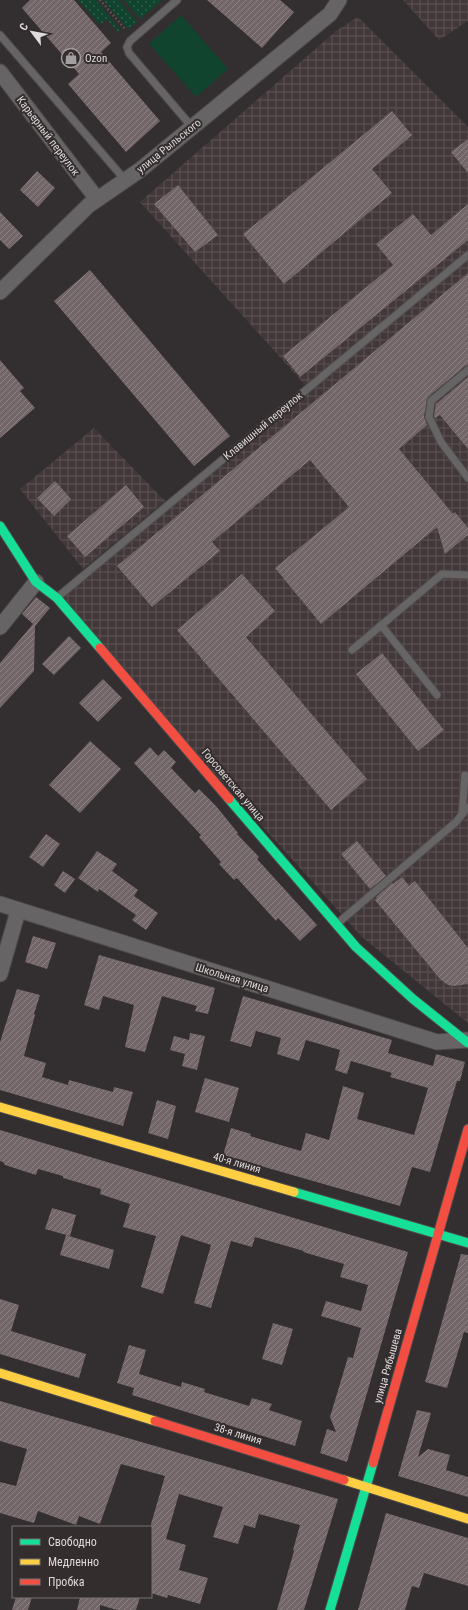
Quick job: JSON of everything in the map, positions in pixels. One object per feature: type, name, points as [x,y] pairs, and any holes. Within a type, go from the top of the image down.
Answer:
[{"type":"street","name":"улица Рыльского","points":[[0,292],[97,199],[126,181],[330,14],[339,0]]},
{"type":"street","name":"Карьерный переулок","points":[[0,72],[97,199]]},
{"type":"street","name":"Горсоветская улица","points":[[0,526],[36,582],[57,598],[356,947],[413,999],[467,1042]]},
{"type":"street","points":[[0,627],[36,582]]},
{"type":"street","name":"Школьная улица","points":[[0,904],[18,911],[437,1042],[467,1042]]},
{"type":"street","points":[[0,974],[18,911]]},
{"type":"street","name":"40-я линия","points":[[0,1107],[468,1243]]},
{"type":"street","name":"улица Рябышева","points":[[330,1610],[468,1128]]},
{"type":"street","name":"38-я линия","points":[[0,1373],[468,1518]]},
{"type":"lane","points":[[177,0],[133,38],[127,47],[129,53],[192,127]]},
{"type":"lane","points":[[0,35],[126,181]]},
{"type":"lane","name":"Клавишный переулок","points":[[57,598],[468,255]]},
{"type":"lane","points":[[468,370],[431,401],[429,417],[441,442],[468,478]]},
{"type":"lane","points":[[352,650],[442,574],[468,575]]},
{"type":"lane","points":[[381,625],[437,695]]},
{"type":"lane","points":[[462,814],[465,775]]},
{"type":"lane","points":[[336,924],[456,822],[468,807]]},
{"type":"path","points":[[100,0],[133,38]]},
{"type":"shaded area","points":[[403,0],[468,0],[468,21],[439,40]]},
{"type":"shaded area","points":[[358,17],[468,127],[468,1023],[362,937],[57,598],[306,386],[140,202],[336,31]]},
{"type":"shaded area","points":[[94,428],[165,501],[83,569],[20,489]]},
{"type":"green space","points":[[78,0],[96,0],[121,30],[118,32],[107,19],[100,25]]},
{"type":"green space","points":[[103,0],[119,0],[137,22],[128,29]]},
{"type":"green space","points":[[124,0],[162,0],[140,19]]},
{"type":"green space","points":[[181,15],[228,69],[196,97],[149,44]]},
{"type":"building","points":[[30,0],[74,0],[111,43],[101,52],[160,121],[126,152],[68,84],[79,74],[22,8]]},
{"type":"building","points":[[207,0],[280,0],[294,12],[262,48]]},
{"type":"building","points":[[392,111],[412,135],[372,169],[392,193],[284,284],[243,234]]},
{"type":"building","points":[[468,139],[468,173],[451,152]]},
{"type":"building","points":[[37,171],[55,188],[38,207],[20,190]]},
{"type":"building","points":[[178,185],[218,235],[195,252],[154,204]]},
{"type":"building","points":[[468,204],[468,240],[300,377],[283,356],[393,265],[376,244],[413,214],[431,235]]},
{"type":"building","points":[[0,212],[23,236],[9,249],[0,240]]},
{"type":"building","points":[[90,270],[230,436],[194,466],[54,301]]},
{"type":"building","points":[[468,273],[468,365],[428,397],[424,416],[427,425],[399,449],[453,514],[455,512],[468,528],[468,535],[445,554],[437,527],[321,624],[275,568],[349,507],[310,460],[212,542],[220,551],[152,607],[117,566]]},
{"type":"building","points":[[0,360],[24,388],[20,391],[35,408],[0,438]]},
{"type":"building","points":[[468,377],[468,449],[440,415],[435,418],[434,416],[436,404]]},
{"type":"building","points":[[55,481],[71,499],[54,516],[37,498]]},
{"type":"building","points":[[126,485],[144,507],[85,557],[67,536]]},
{"type":"building","points":[[242,574],[275,611],[246,637],[367,779],[331,810],[177,630]]},
{"type":"building","points":[[36,597],[50,608],[35,626],[34,671],[0,708],[0,663],[33,624],[22,614]]},
{"type":"building","points":[[69,636],[81,648],[54,675],[42,664]]},
{"type":"building","points":[[382,653],[444,730],[418,751],[356,674]]},
{"type":"building","points":[[103,679],[122,698],[98,722],[79,703]]},
{"type":"building","points":[[90,741],[121,769],[80,813],[49,785]]},
{"type":"building","points":[[150,747],[158,756],[164,750],[176,762],[171,768],[195,793],[199,789],[216,806],[238,833],[237,834],[259,857],[257,859],[317,925],[300,941],[278,918],[276,921],[237,878],[234,880],[219,864],[221,862],[199,837],[201,835],[134,763]]},
{"type":"building","points":[[46,834],[60,844],[43,867],[29,857]]},
{"type":"building","points":[[357,841],[386,876],[370,889],[341,854]]},
{"type":"building","points":[[97,851],[117,864],[112,871],[138,890],[134,896],[158,913],[146,930],[132,920],[136,915],[99,889],[98,892],[78,878]]},
{"type":"building","points":[[63,871],[75,879],[65,893],[54,885]]},
{"type":"building","points":[[402,877],[409,886],[415,881],[468,948],[468,984],[454,986],[448,985],[440,979],[375,900],[377,898],[376,897],[392,883],[393,884]]},
{"type":"building","points":[[33,936],[56,943],[47,969],[25,962]]},
{"type":"building","points":[[99,955],[215,988],[208,1014],[195,1011],[197,1006],[162,996],[145,1052],[125,1047],[134,1005],[103,996],[99,1010],[84,1005]]},
{"type":"building","points":[[17,989],[40,995],[24,1056],[46,1063],[42,1077],[68,1085],[69,1080],[113,1092],[114,1087],[133,1092],[123,1126],[0,1090],[0,1042]]},
{"type":"building","points":[[243,996],[392,1040],[388,1053],[433,1066],[436,1054],[465,1062],[460,1081],[457,1081],[430,1172],[412,1167],[400,1206],[223,1155],[231,1128],[251,1134],[250,1136],[301,1151],[306,1133],[329,1140],[343,1086],[364,1093],[357,1119],[414,1135],[428,1088],[390,1077],[392,1073],[351,1061],[347,1074],[335,1070],[340,1050],[306,1040],[299,1061],[277,1054],[281,1038],[256,1031],[251,1047],[230,1041]]},
{"type":"building","points":[[190,1033],[205,1036],[197,1070],[182,1066],[185,1054],[170,1050],[174,1036],[189,1040]]},
{"type":"building","points":[[205,1078],[239,1088],[229,1122],[195,1112]]},
{"type":"building","points":[[157,1100],[176,1106],[168,1139],[148,1133]]},
{"type":"building","points":[[0,1130],[408,1252],[347,1462],[320,1453],[327,1429],[336,1432],[330,1417],[348,1357],[353,1358],[361,1328],[321,1316],[326,1301],[361,1311],[368,1285],[340,1277],[344,1264],[255,1237],[252,1247],[231,1241],[211,1308],[194,1303],[211,1245],[181,1235],[163,1294],[141,1287],[156,1236],[123,1227],[130,1204],[100,1194],[101,1189],[63,1178],[63,1176],[38,1169],[36,1175],[5,1165],[0,1161]]},
{"type":"building","points":[[52,1208],[76,1215],[70,1236],[45,1229]]},
{"type":"building","points":[[66,1235],[114,1250],[109,1269],[60,1255]]},
{"type":"building","points":[[461,1254],[468,1255],[468,1333],[464,1332],[447,1388],[425,1382]]},
{"type":"building","points":[[0,1299],[19,1305],[11,1331],[86,1354],[79,1378],[0,1354]]},
{"type":"building","points":[[273,1323],[293,1329],[282,1365],[262,1359]]},
{"type":"building","points":[[129,1345],[146,1350],[139,1374],[181,1387],[182,1382],[205,1389],[204,1392],[249,1406],[252,1398],[272,1404],[269,1410],[302,1421],[295,1446],[132,1395],[134,1388],[117,1383]]},
{"type":"building","points":[[0,1401],[338,1499],[304,1610],[277,1610],[300,1525],[259,1514],[255,1528],[244,1525],[238,1544],[213,1537],[223,1507],[179,1494],[166,1539],[186,1545],[179,1570],[208,1578],[200,1604],[168,1595],[167,1598],[152,1593],[151,1524],[165,1476],[121,1464],[100,1524],[79,1516],[76,1525],[38,1511],[34,1523],[0,1513],[0,1482],[16,1486],[27,1449],[0,1441]]},
{"type":"building","points":[[417,1410],[431,1413],[418,1457],[428,1449],[450,1455],[446,1470],[468,1477],[468,1497],[398,1476]]},
{"type":"building","points":[[386,1513],[468,1538],[468,1586],[424,1573],[419,1588],[412,1586],[405,1610],[358,1610]]},
{"type":"building","points":[[16,1598],[32,1598],[28,1610],[12,1610]]},
{"type":"building","points":[[80,1598],[140,1598],[136,1610],[117,1610],[100,1605],[100,1610],[77,1610]]},
{"type":"traffic: fast","points":[[0,526],[36,582],[57,598],[100,648]]},
{"type":"traffic: fast","points":[[229,799],[356,947],[413,999],[468,1043]]},
{"type":"traffic: fast","points":[[294,1192],[468,1243]]},
{"type":"traffic: fast","points":[[330,1610],[373,1463]]},
{"type":"traffic: slow","points":[[0,1107],[294,1192]]},
{"type":"traffic: slow","points":[[0,1373],[155,1421]]},
{"type":"traffic: slow","points":[[344,1480],[468,1519]]},
{"type":"traffic: jam","points":[[100,648],[229,799]]},
{"type":"traffic: jam","points":[[373,1463],[468,1129]]},
{"type":"traffic: jam","points":[[155,1421],[344,1480]]},
{"type":"place","name":"Ozon","points":[[71,58]]}]
